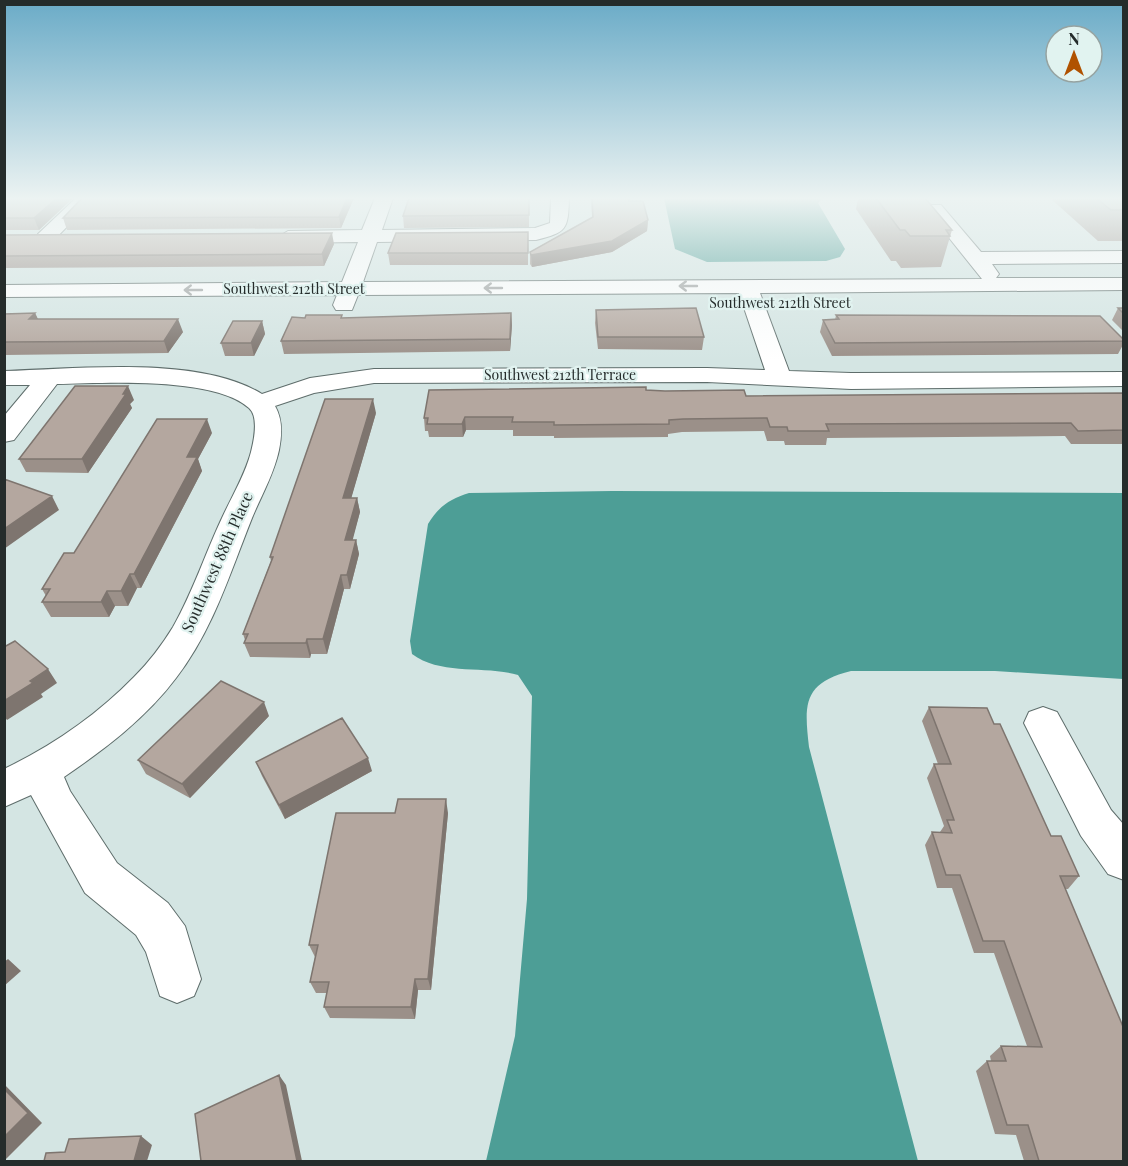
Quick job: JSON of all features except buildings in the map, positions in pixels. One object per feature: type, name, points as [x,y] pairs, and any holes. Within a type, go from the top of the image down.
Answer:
[{"type":"street","points":[[347,297],[364,252]]},
{"type":"street","points":[[971,252],[998,285]]},
{"type":"street","points":[[976,258],[1124,257]]},
{"type":"street","name":"Southwest 212th Street","points":[[750,294],[998,285],[1124,284]]},
{"type":"street","name":"Southwest 212th Street","points":[[4,291],[347,297]]},
{"type":"street","points":[[750,294],[780,379]]},
{"type":"street","name":"Southwest 212th Street","points":[[4,308],[347,297],[750,294],[1124,301]]},
{"type":"street","name":"Southwest 212th Terrace","points":[[259,403],[310,386],[374,376],[707,375],[851,381],[1124,379]]},
{"type":"street","points":[[4,378],[183,379],[224,387],[259,403]]},
{"type":"street","points":[[4,434],[49,378]]},
{"type":"street","name":"Southwest 88th Place","points":[[23,780],[76,747],[139,695],[182,641],[199,608],[264,455],[267,421],[265,411],[259,403]]},
{"type":"street","points":[[1043,723],[1096,824],[1124,860]]},
{"type":"street","points":[[23,780],[54,802],[101,878],[152,919],[168,943],[177,979]]},
{"type":"water","points":[[683,252],[843,252],[840,257],[826,261],[707,262]]},
{"type":"water","points":[[612,491],[1123,493],[1123,679],[995,671],[851,671],[823,682],[810,697],[807,707],[809,747],[918,1161],[486,1161],[515,1036],[527,899],[532,696],[518,675],[449,668],[424,661],[412,654],[410,641],[428,524],[445,504],[469,493]]}]
